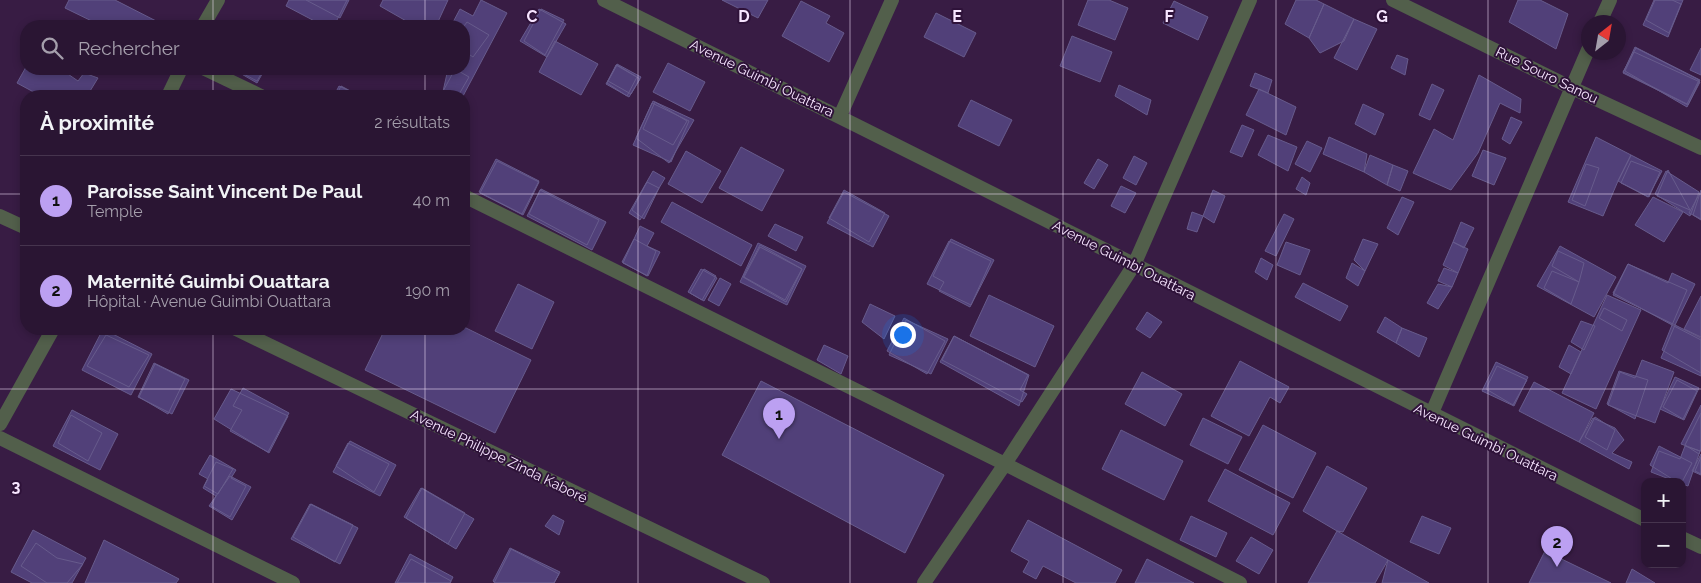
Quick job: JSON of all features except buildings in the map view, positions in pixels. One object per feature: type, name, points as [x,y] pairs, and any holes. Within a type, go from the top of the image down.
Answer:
[{"type":"street","points":[[206,20],[218,0]]},
{"type":"street","name":"Avenue Guimbi Ouattara","points":[[604,0],[840,116],[1431,415],[1641,518]]},
{"type":"street","points":[[840,116],[892,0]]},
{"type":"street","points":[[924,583],[1006,464],[1134,264],[1250,0]]},
{"type":"street","name":"Rue Souro Sanou","points":[[1393,0],[1572,88],[1701,148]]},
{"type":"street","points":[[1603,15],[1610,0]]},
{"type":"street","points":[[1431,415],[1584,60]]},
{"type":"street","points":[[171,90],[178,75]]},
{"type":"street","points":[[217,75],[249,90]]},
{"type":"street","points":[[470,199],[1006,464],[1240,583]]},
{"type":"street","points":[[0,216],[20,225]]},
{"type":"street","points":[[0,424],[50,335]]},
{"type":"street","name":"Avenue Philippe Zinda Kaboré","points":[[248,335],[763,583]]},
{"type":"street","points":[[0,438],[293,583]]},
{"type":"street","points":[[1686,540],[1701,547]]},
{"type":"place","name":"Paroisse Saint Vincent De Paul","points":[[779,439]]},
{"type":"place","name":"Maternité Guimbi Ouattara","points":[[1557,567]]}]
